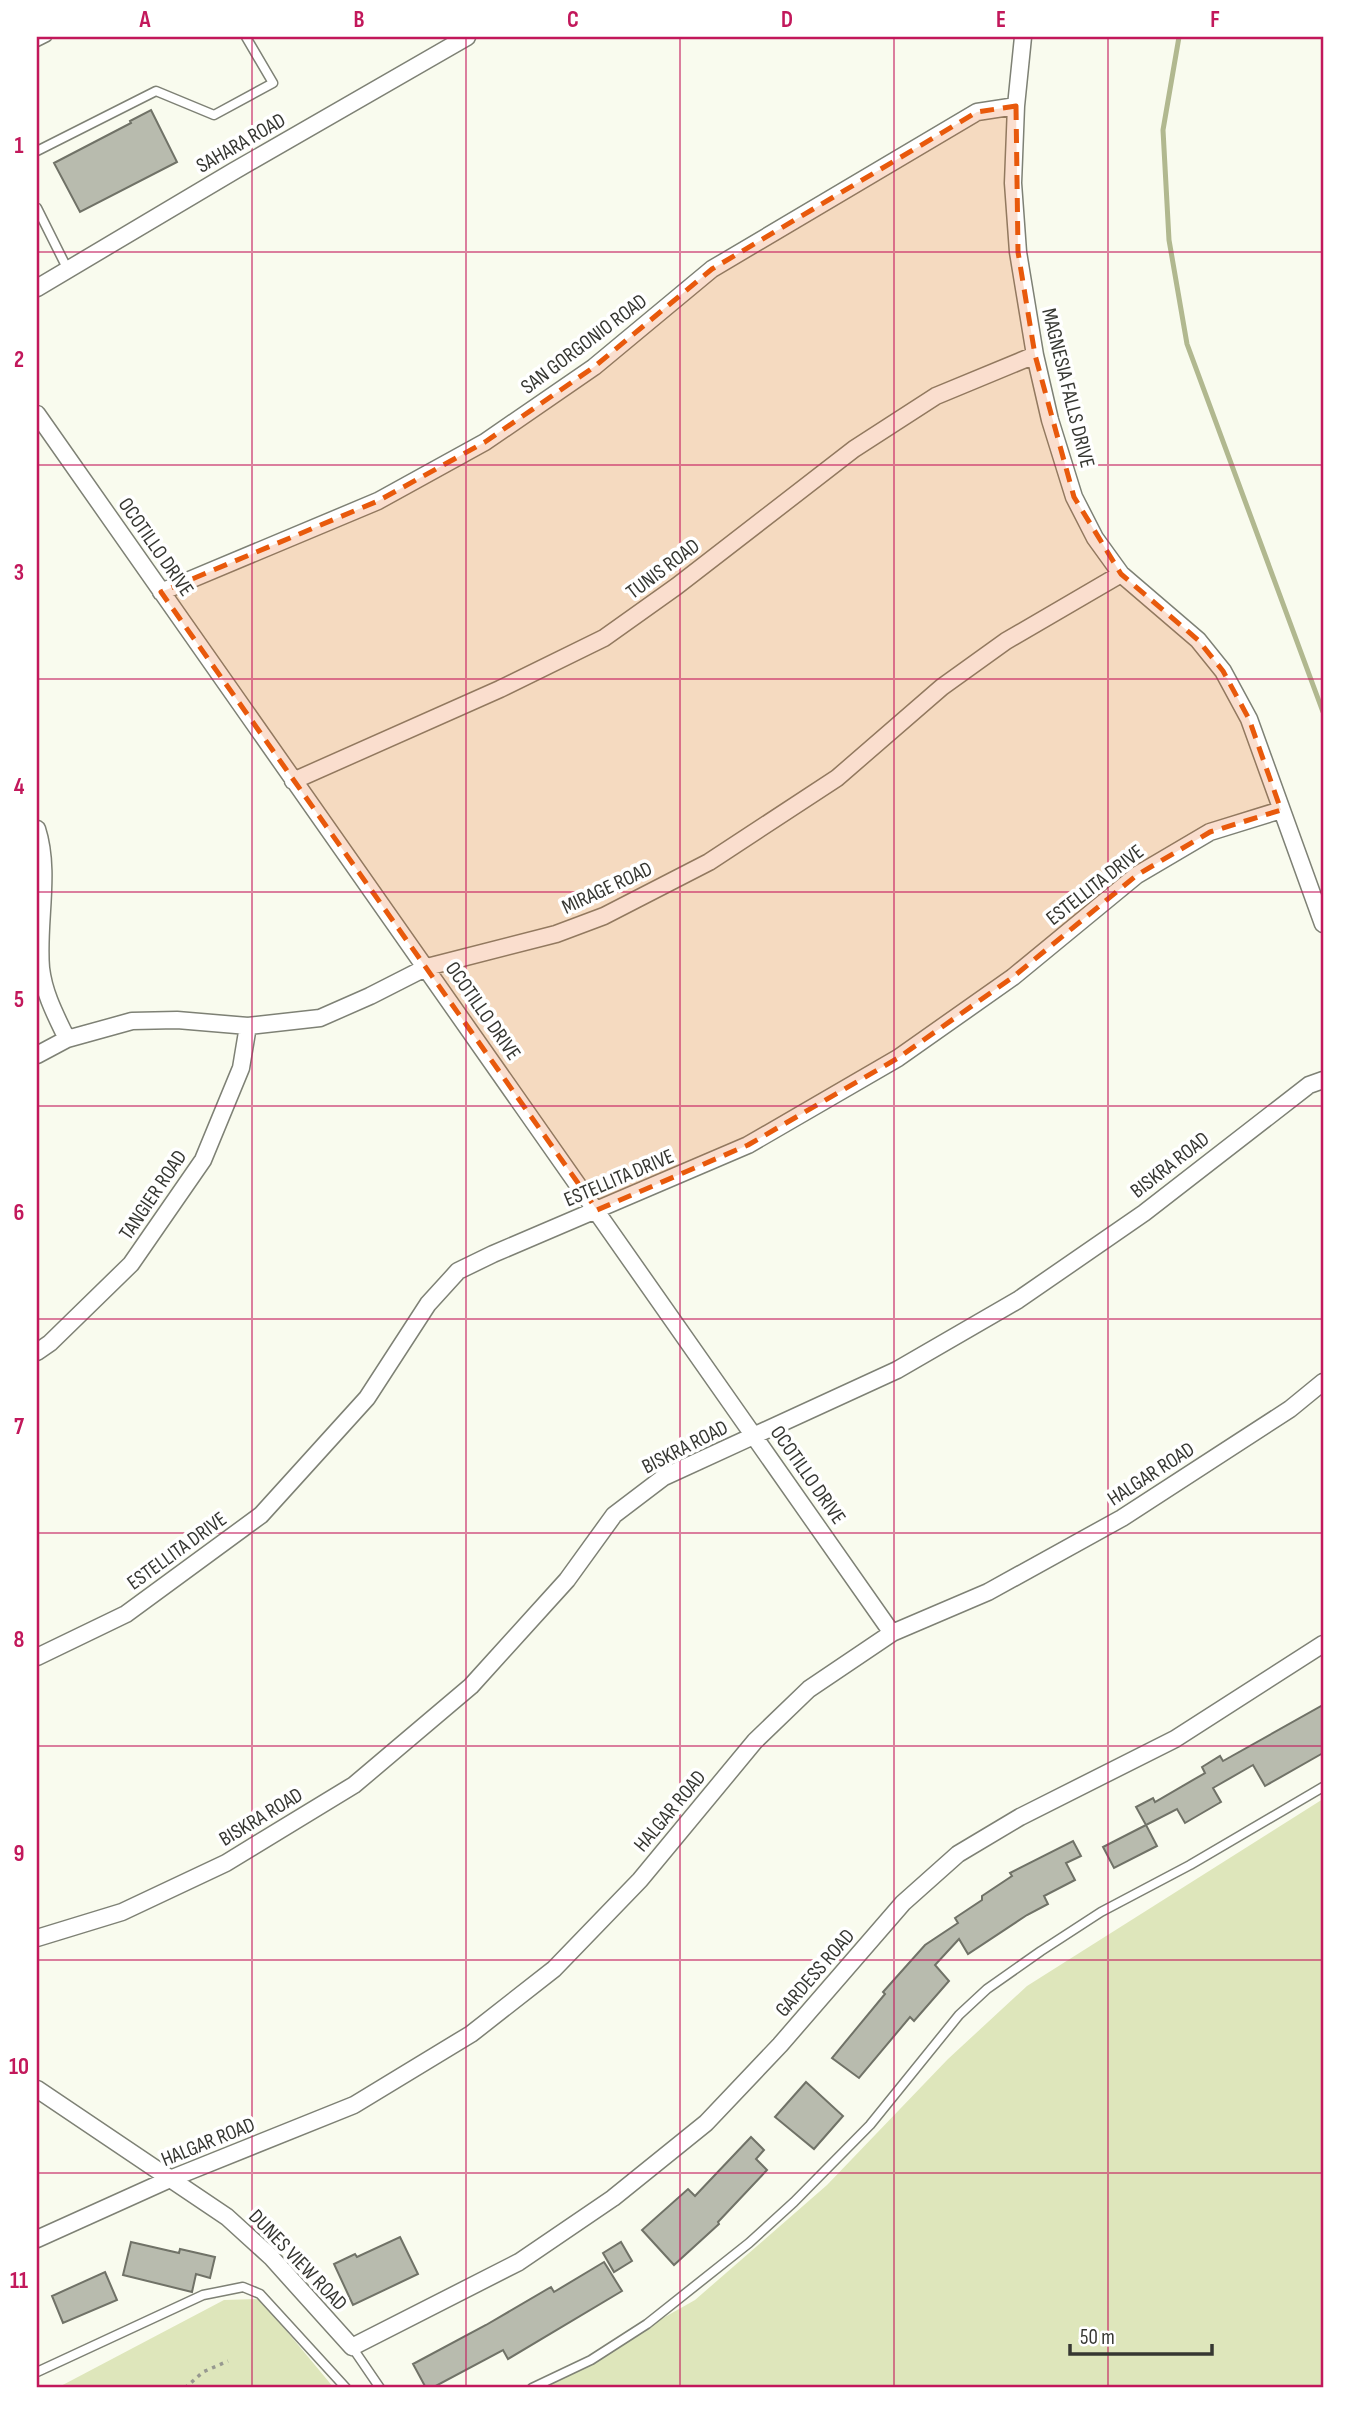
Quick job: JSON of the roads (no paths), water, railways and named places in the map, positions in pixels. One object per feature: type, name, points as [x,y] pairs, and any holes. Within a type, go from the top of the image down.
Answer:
[{"type":"street","name":"SAHARA ROAD","points":[[37,288],[467,37]]},
{"type":"street","name":"MAGNESIA FALLS DRIVE","points":[[1023,37],[1016,106],[1013,183],[1018,252],[1035,355],[1050,420],[1074,497],[1095,538],[1121,573],[1198,640],[1223,671],[1249,719],[1323,924]]},
{"type":"street","name":"SAN GORGONIO ROAD","points":[[161,592],[378,501],[485,442],[594,367],[712,269],[978,112],[1016,106]]},
{"type":"street","name":"TUNIS ROAD","points":[[293,781],[500,689],[604,638],[677,586],[854,449],[936,396],[1035,355]]},
{"type":"street","name":"OCOTILLO DRIVE","points":[[37,414],[892,1633]]},
{"type":"street","name":"MIRAGE ROAD","points":[[37,1055],[66,1039],[132,1021],[177,1020],[248,1026],[320,1018],[427,967],[556,934],[604,916],[709,862],[837,778],[942,687],[1006,641],[1121,573]]},
{"type":"street","name":"ESTELLITA DRIVE","points":[[37,1657],[126,1614],[261,1515],[368,1398],[428,1304],[458,1271],[748,1145],[898,1058],[1013,977],[1137,875],[1210,832],[1281,810]]},
{"type":"street","points":[[37,829],[44,897],[41,968],[47,998],[66,1039]]},
{"type":"street","name":"TANGIER ROAD","points":[[37,1352],[50,1343],[131,1264],[203,1160],[241,1068],[248,1026]]},
{"type":"street","name":"BISKRA ROAD","points":[[37,1938],[122,1912],[226,1863],[354,1785],[471,1686],[567,1580],[614,1515],[664,1478],[897,1370],[1018,1300],[1144,1213],[1309,1085],[1323,1080]]},
{"type":"street","name":"HALGAR ROAD","points":[[37,2239],[170,2179],[354,2105],[471,2034],[564,1959],[640,1880],[755,1741],[809,1689],[892,1633],[988,1592],[1122,1518],[1290,1409],[1323,1382]]},
{"type":"street","name":"GARDESS ROAD","points":[[352,2347],[519,2262],[613,2198],[706,2123],[780,2045],[903,1903],[958,1854],[1020,1817],[1175,1739],[1323,1644]]},
{"type":"street","name":"DUNES VIEW ROAD","points":[[37,2090],[227,2217],[271,2257],[352,2347]]},
{"type":"lane","points":[[37,42],[47,37]]},
{"type":"lane","points":[[37,151],[156,91],[214,116],[273,83],[246,37]]},
{"type":"lane","points":[[37,208],[68,270]]},
{"type":"lane","points":[[532,2388],[591,2360],[648,2324],[749,2243],[802,2194],[870,2124],[959,2015],[987,1989],[1101,1912],[1180,1870],[1323,1787]]},
{"type":"lane","points":[[37,2372],[203,2295],[243,2287],[260,2294],[346,2388]]},
{"type":"lane","points":[[352,2347],[380,2388]]},
{"type":"waterway","points":[[1179,37],[1163,130],[1169,240],[1187,344],[1323,712]]}]
